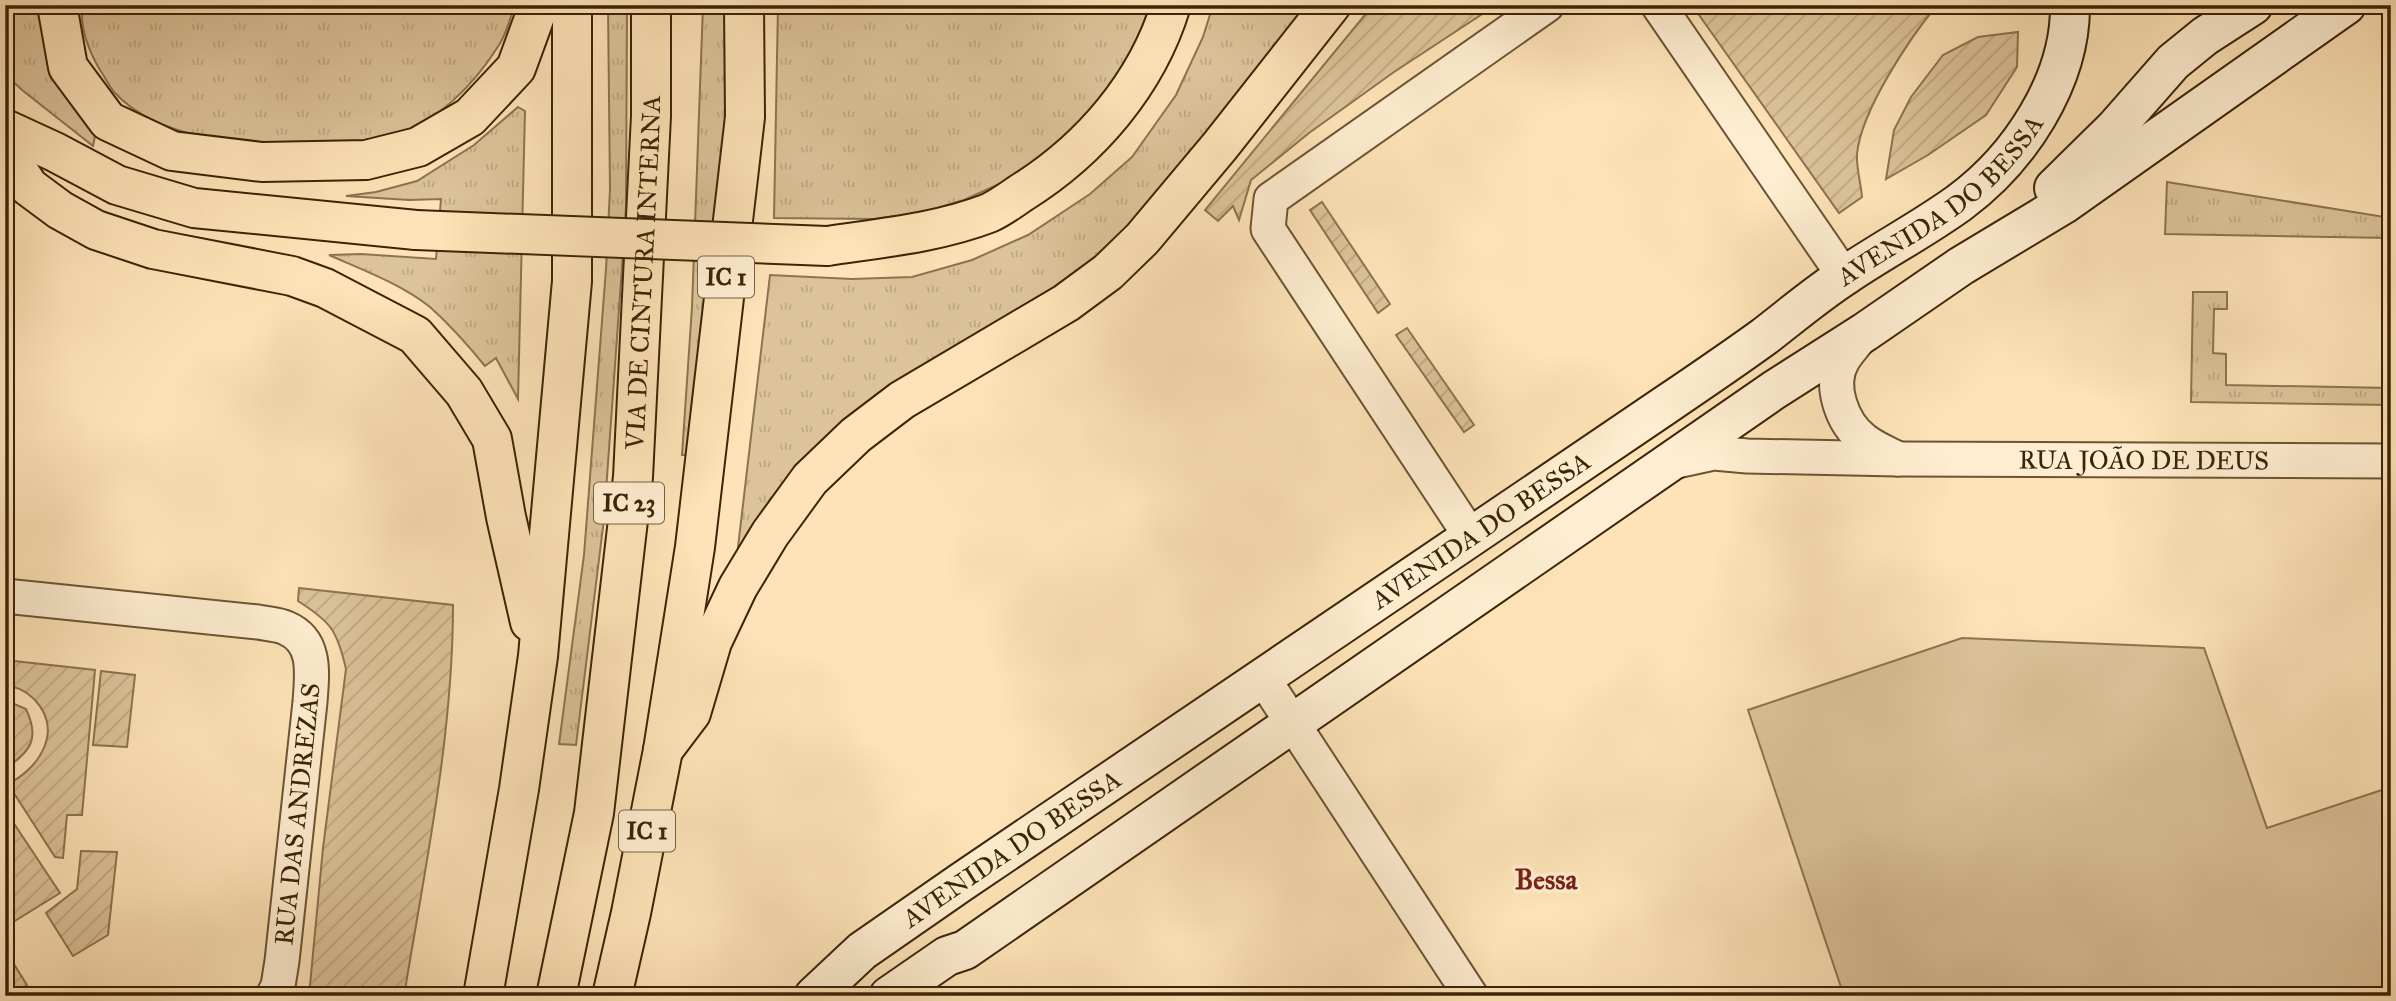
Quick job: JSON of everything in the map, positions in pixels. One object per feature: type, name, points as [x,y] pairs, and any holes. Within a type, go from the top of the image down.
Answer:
[{"type":"highway","points":[[57,5],[68,67],[108,121],[172,151],[262,162],[366,160],[418,147],[470,117],[516,68],[539,5]]},
{"type":"highway","points":[[483,996],[519,789],[538,656],[572,281],[572,5]]},
{"type":"highway","name":"VIA DE CINTURA INTERNA","points":[[556,996],[594,813],[632,477],[651,116],[651,5]]},
{"type":"highway","name":"IC 1","points":[[612,996],[663,750],[695,547],[745,117],[744,5]]},
{"type":"highway","points":[[5,129],[117,185],[194,208],[416,230],[827,246],[939,229],[991,212],[1049,176],[1104,124],[1143,71],[1171,5]]},
{"type":"highway","points":[[663,750],[691,713],[712,642],[738,587],[770,534],[810,480],[856,435],[902,400],[1066,303],[1108,272],[1142,239],[1220,146],[1331,5]]},
{"type":"highway","points":[[5,151],[29,187],[96,230],[153,249],[292,276],[325,288],[415,335],[464,392],[492,439],[506,517],[538,656]]},
{"type":"main road","name":"AVENIDA DO BESSA","points":[[814,996],[873,944],[1747,349],[1844,276],[1960,202],[1999,166],[2035,122],[2052,89],[2062,60],[2070,24],[2070,5]]},
{"type":"main road","name":"AVENIDA DO BESSA","points":[[1961,266],[2084,160],[2173,62],[2205,36],[2253,5]]},
{"type":"main road","name":"AVENIDA DO BESSA","points":[[889,996],[947,956],[965,950],[1774,390],[1961,266],[2064,204],[2346,5]]},
{"type":"street","points":[[1471,537],[1268,229],[1271,199],[1547,5]]},
{"type":"street","points":[[1658,5],[1844,276]]},
{"type":"street","points":[[1864,332],[1842,362],[1837,383],[1840,408],[1863,439],[1898,460]]},
{"type":"street","name":"RUA JOÃO DE DEUS","points":[[1670,463],[1714,453],[1898,460],[2391,461]]},
{"type":"street","name":"RUA DAS ANDREZAS","points":[[5,596],[258,622],[285,627],[302,639],[312,662],[310,702],[282,961],[278,986],[273,996]]},
{"type":"street","points":[[1263,678],[1471,996]]},
{"type":"street","points":[[923,996],[954,967],[965,950]]},
{"type":"green space","points":[[5,5],[36,5],[50,59],[96,131],[93,146],[5,74]]},
{"type":"green space","points":[[82,5],[515,5],[504,36],[489,60],[466,88],[440,112],[393,138],[360,145],[337,146],[229,141],[203,137],[154,121],[133,108],[110,87],[89,47],[82,22]]},
{"type":"green space","points":[[608,5],[627,5],[626,207],[604,519],[576,745],[559,744],[584,555],[606,269],[610,189]]},
{"type":"green space","points":[[703,5],[726,5],[726,113],[690,455],[682,455],[692,307]]},
{"type":"green space","points":[[778,5],[1150,5],[1133,55],[1107,95],[1047,155],[1008,180],[964,200],[920,213],[874,219],[774,218]]},
{"type":"green space","points":[[1213,5],[1314,5],[1133,232],[747,547],[738,547],[770,275],[852,279],[912,277],[972,260],[1028,235],[1090,194],[1132,157],[1176,95],[1203,37]]},
{"type":"green space","points":[[1373,5],[1496,5],[1394,72],[1309,133],[1251,180],[1239,220],[1233,206],[1218,221],[1205,210]]},
{"type":"green space","points":[[1692,5],[1937,5],[1900,56],[1867,117],[1857,154],[1862,197],[1839,213]]},
{"type":"green space","points":[[2018,32],[2017,67],[1986,115],[1928,155],[1886,179],[1894,130],[1911,97],[1943,55],[1978,37]]},
{"type":"green space","points":[[518,107],[525,111],[518,399],[496,358],[485,366],[459,335],[430,307],[394,284],[329,255],[361,254],[436,259],[441,199],[346,196],[376,192],[417,181],[474,145]]},
{"type":"green space","points":[[2167,182],[2391,218],[2391,238],[2165,234]]},
{"type":"green space","points":[[1322,202],[1390,304],[1378,313],[1310,210]]},
{"type":"green space","points":[[2193,292],[2227,292],[2227,309],[2214,309],[2213,353],[2226,354],[2226,385],[2391,388],[2391,405],[2191,402]]},
{"type":"green space","points":[[1407,328],[1474,425],[1464,432],[1396,335]]},
{"type":"green space","points":[[299,588],[453,605],[452,654],[443,752],[404,996],[309,996],[323,848],[346,669],[336,636],[325,621],[298,601]]},
{"type":"green space","points":[[1962,638],[2204,648],[2267,828],[2391,787],[2391,996],[1844,996],[1748,710]]},
{"type":"green space","points":[[5,660],[95,670],[82,815],[67,815],[63,858],[55,857],[8,784],[20,777],[38,758],[44,747],[47,723],[43,711],[34,699],[21,690],[5,686]]},
{"type":"green space","points":[[101,671],[135,675],[127,747],[93,745]]},
{"type":"green space","points":[[5,700],[26,709],[32,736],[27,750],[5,769]]},
{"type":"green space","points":[[5,810],[60,893],[5,927]]},
{"type":"green space","points":[[81,851],[117,852],[108,935],[73,956],[46,913],[77,889]]},
{"type":"green space","points":[[5,950],[27,985],[11,996],[5,996]]},
{"type":"district","name":"Bessa","points":[[1546,879]]}]
